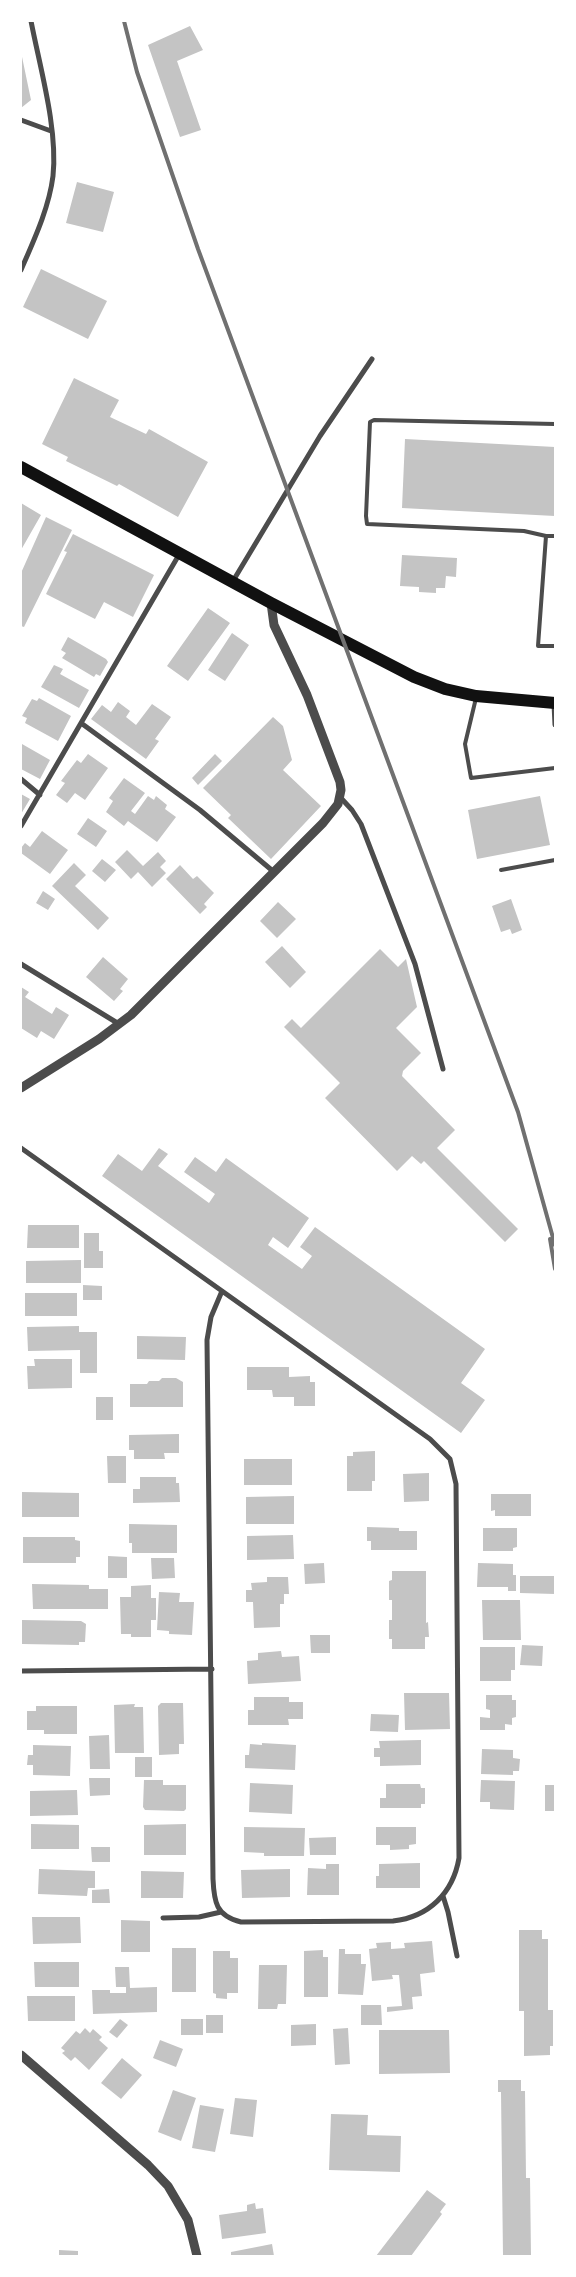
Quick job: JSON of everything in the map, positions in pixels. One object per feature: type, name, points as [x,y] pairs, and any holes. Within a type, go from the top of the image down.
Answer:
[{"type":"main road","points":[[21,467],[233,582],[414,677],[445,689],[476,696],[554,703]]},
{"type":"street","points":[[21,270],[40,223],[51,187],[54,154],[31,21]]},
{"type":"street","points":[[21,120],[51,132]]},
{"type":"street","points":[[233,582],[320,436],[372,359]]},
{"type":"street","points":[[21,826],[180,553]]},
{"type":"street","points":[[21,1088],[119,1024],[146,1000],[323,823],[332,812],[340,797],[340,782],[337,772],[307,695],[274,625],[271,602]]},
{"type":"street","points":[[554,703],[555,725]]},
{"type":"street","points":[[81,723],[200,810],[274,872]]},
{"type":"street","points":[[21,779],[40,795]]},
{"type":"street","points":[[340,797],[352,810],[360,824],[415,964],[443,1069]]},
{"type":"street","points":[[21,964],[119,1024]]},
{"type":"street","points":[[21,1148],[430,1439],[450,1459],[456,1484],[460,1851],[455,1874],[443,1896],[420,1915],[393,1921],[241,1922],[226,1917],[215,1901],[213,1879],[207,1340],[211,1317],[222,1292]]},
{"type":"street","points":[[21,1671],[212,1670]]},
{"type":"street","points":[[443,1896],[457,1956]]},
{"type":"street","points":[[163,1918],[199,1917],[221,1912]]},
{"type":"street","points":[[21,2055],[163,2180],[176,2196],[185,2214],[192,2232],[197,2256]]},
{"type":"lane","points":[[555,424],[374,420],[370,422],[366,524],[524,531],[555,536]]},
{"type":"lane","points":[[546,536],[538,646],[555,646]]},
{"type":"lane","points":[[476,696],[465,744],[471,778],[555,768]]},
{"type":"lane","points":[[501,870],[555,860]]},
{"type":"building","points":[[190,26],[203,50],[177,61],[201,130],[180,137],[148,45]]},
{"type":"building","points":[[21,52],[31,100],[21,108]]},
{"type":"building","points":[[77,182],[114,192],[103,232],[66,223]]},
{"type":"building","points":[[41,269],[107,301],[88,339],[23,307]]},
{"type":"building","points":[[74,378],[119,400],[110,417],[146,434],[149,429],[208,462],[178,517],[119,484],[117,486],[66,461],[68,457],[42,444]]},
{"type":"building","points":[[405,439],[555,447],[555,516],[402,508]]},
{"type":"building","points":[[21,503],[41,515],[21,550]]},
{"type":"building","points":[[46,517],[72,530],[24,627],[21,626],[21,573]]},
{"type":"building","points":[[73,534],[154,575],[133,617],[104,602],[95,619],[46,594],[67,552],[64,551]]},
{"type":"building","points":[[402,555],[457,558],[456,577],[446,576],[445,588],[436,588],[436,593],[419,592],[419,587],[400,586]]},
{"type":"building","points":[[208,608],[230,623],[188,681],[167,666]]},
{"type":"building","points":[[232,633],[249,645],[225,681],[208,670]]},
{"type":"building","points":[[68,637],[106,659],[108,662],[100,676],[96,674],[94,677],[62,658],[66,653],[61,650]]},
{"type":"building","points":[[54,665],[63,669],[60,674],[89,690],[79,708],[41,687]]},
{"type":"building","points":[[39,698],[71,716],[58,741],[25,723],[27,718],[22,716],[32,699],[37,701]]},
{"type":"building","points":[[118,702],[130,711],[126,717],[136,725],[152,704],[171,717],[155,739],[159,741],[146,759],[91,719],[102,705],[111,712]]},
{"type":"building","points":[[273,717],[283,726],[292,760],[283,770],[321,806],[271,859],[228,818],[231,815],[203,788]]},
{"type":"building","points":[[22,744],[50,760],[40,779],[21,769]]},
{"type":"building","points":[[88,754],[108,768],[85,800],[75,793],[67,803],[56,795],[65,783],[61,781],[77,760],[81,763]]},
{"type":"building","points":[[215,754],[222,761],[198,785],[192,778]]},
{"type":"building","points":[[124,778],[145,793],[131,811],[135,814],[148,796],[154,800],[156,796],[167,805],[165,809],[176,817],[157,842],[128,821],[124,826],[106,812],[113,801],[109,798]]},
{"type":"building","points":[[21,794],[30,799],[21,814]]},
{"type":"building","points":[[540,796],[550,845],[477,859],[468,810]]},
{"type":"building","points":[[88,818],[107,831],[96,847],[77,834]]},
{"type":"building","points":[[42,831],[68,850],[50,874],[21,853],[21,848],[25,843],[30,847]]},
{"type":"building","points":[[127,850],[143,866],[158,852],[166,861],[160,867],[166,873],[152,887],[138,872],[131,879],[115,862]]},
{"type":"building","points":[[102,859],[116,870],[105,882],[92,871]]},
{"type":"building","points":[[74,863],[86,875],[75,886],[109,918],[98,930],[52,886]]},
{"type":"building","points":[[180,865],[193,879],[197,876],[214,893],[204,904],[207,907],[200,914],[166,879]]},
{"type":"building","points":[[43,891],[55,899],[48,910],[36,903]]},
{"type":"building","points":[[511,899],[522,930],[512,934],[510,929],[501,932],[492,906]]},
{"type":"building","points":[[278,902],[296,919],[277,938],[260,921]]},
{"type":"building","points":[[282,946],[306,972],[290,988],[265,962]]},
{"type":"building","points":[[380,949],[398,967],[406,959],[417,1007],[396,1028],[421,1053],[403,1071],[402,1076],[455,1130],[437,1148],[518,1229],[505,1242],[424,1161],[421,1164],[412,1156],[397,1171],[325,1098],[340,1083],[284,1027],[292,1019],[301,1028]]},
{"type":"building","points":[[103,957],[128,979],[120,989],[123,991],[114,1001],[86,977]]},
{"type":"building","points":[[21,987],[29,992],[25,997],[52,1014],[56,1007],[69,1015],[54,1039],[41,1031],[37,1038],[21,1028]]},
{"type":"building","points":[[159,1148],[168,1154],[158,1166],[209,1203],[215,1194],[184,1172],[195,1157],[216,1172],[226,1158],[309,1218],[288,1248],[273,1237],[268,1245],[302,1269],[312,1256],[300,1247],[315,1227],[485,1349],[461,1383],[485,1400],[461,1433],[102,1176],[118,1154],[142,1171]]},
{"type":"building","points":[[28,1225],[79,1225],[79,1248],[27,1248]]},
{"type":"building","points":[[84,1233],[99,1233],[99,1251],[103,1251],[103,1268],[84,1268]]},
{"type":"building","points":[[81,1260],[81,1283],[26,1283],[26,1261]]},
{"type":"building","points":[[83,1285],[102,1286],[102,1300],[83,1300]]},
{"type":"building","points":[[25,1293],[77,1293],[77,1316],[25,1316]]},
{"type":"building","points":[[79,1326],[79,1332],[97,1332],[97,1373],[80,1373],[80,1350],[28,1351],[27,1327]]},
{"type":"building","points":[[137,1336],[186,1337],[185,1360],[137,1359]]},
{"type":"building","points":[[34,1359],[72,1359],[72,1388],[28,1389],[27,1366],[35,1366]]},
{"type":"building","points":[[247,1367],[289,1367],[289,1377],[310,1376],[310,1382],[315,1382],[315,1406],[294,1406],[294,1397],[273,1397],[272,1390],[247,1390]]},
{"type":"building","points":[[162,1378],[176,1378],[183,1382],[183,1407],[130,1407],[130,1384],[147,1384],[149,1381],[159,1381]]},
{"type":"building","points":[[96,1397],[113,1397],[113,1420],[96,1420]]},
{"type":"building","points":[[179,1434],[179,1453],[164,1453],[165,1459],[134,1459],[134,1450],[129,1450],[129,1435]]},
{"type":"building","points":[[375,1451],[375,1481],[372,1481],[372,1491],[347,1491],[347,1456],[353,1456],[353,1452]]},
{"type":"building","points":[[107,1456],[126,1456],[126,1483],[108,1483]]},
{"type":"building","points":[[244,1459],[292,1459],[292,1485],[244,1485]]},
{"type":"building","points":[[429,1473],[429,1501],[404,1502],[403,1474]]},
{"type":"building","points":[[140,1477],[176,1477],[176,1483],[179,1483],[180,1502],[133,1503],[133,1489],[140,1489]]},
{"type":"building","points":[[22,1492],[79,1493],[79,1517],[22,1517]]},
{"type":"building","points":[[491,1494],[531,1494],[531,1516],[495,1516],[495,1510],[491,1511]]},
{"type":"building","points":[[294,1496],[294,1524],[246,1524],[246,1497]]},
{"type":"building","points":[[129,1524],[177,1525],[177,1553],[132,1553],[132,1543],[129,1543]]},
{"type":"building","points":[[367,1527],[399,1528],[399,1531],[417,1531],[417,1550],[371,1550],[371,1541],[367,1541]]},
{"type":"building","points":[[483,1528],[517,1528],[517,1547],[513,1548],[513,1551],[483,1551]]},
{"type":"building","points":[[293,1535],[294,1559],[247,1560],[247,1536]]},
{"type":"building","points":[[23,1537],[75,1537],[75,1540],[80,1541],[80,1557],[76,1557],[76,1563],[23,1563]]},
{"type":"building","points":[[108,1556],[127,1557],[127,1578],[108,1578]]},
{"type":"building","points":[[151,1558],[174,1558],[175,1578],[152,1579]]},
{"type":"building","points":[[324,1563],[325,1583],[305,1584],[304,1564]]},
{"type":"building","points":[[478,1563],[513,1564],[513,1575],[516,1575],[516,1591],[508,1591],[508,1587],[477,1587]]},
{"type":"building","points":[[392,1571],[426,1571],[426,1623],[428,1622],[429,1637],[425,1637],[425,1649],[392,1649],[392,1639],[389,1639],[389,1620],[392,1620],[392,1600],[389,1600],[389,1581],[392,1580]]},
{"type":"building","points":[[520,1576],[555,1576],[555,1594],[520,1593]]},
{"type":"building","points":[[267,1577],[288,1577],[289,1594],[284,1594],[284,1604],[280,1604],[280,1627],[254,1628],[253,1602],[246,1602],[246,1590],[252,1590],[251,1583],[267,1582]]},
{"type":"building","points":[[32,1584],[89,1585],[89,1589],[108,1589],[108,1609],[33,1609]]},
{"type":"building","points":[[151,1585],[151,1598],[156,1598],[156,1620],[151,1620],[151,1637],[131,1637],[131,1634],[121,1634],[120,1597],[131,1597],[131,1586]]},
{"type":"building","points":[[159,1592],[180,1593],[179,1602],[194,1602],[192,1635],[169,1634],[169,1631],[157,1630]]},
{"type":"building","points":[[482,1600],[520,1600],[521,1640],[483,1640]]},
{"type":"building","points":[[22,1620],[81,1621],[86,1624],[85,1642],[79,1642],[79,1645],[22,1644]]},
{"type":"building","points":[[310,1635],[330,1635],[330,1653],[311,1653]]},
{"type":"building","points":[[522,1645],[543,1646],[542,1666],[520,1665]]},
{"type":"building","points":[[480,1647],[515,1647],[515,1670],[511,1670],[511,1681],[480,1681]]},
{"type":"building","points":[[281,1651],[282,1657],[299,1656],[301,1681],[248,1684],[247,1661],[258,1660],[258,1653]]},
{"type":"building","points":[[404,1693],[449,1693],[450,1729],[405,1730]]},
{"type":"building","points":[[486,1695],[512,1695],[512,1700],[516,1700],[516,1717],[512,1718],[512,1725],[505,1724],[505,1730],[480,1730],[480,1717],[490,1718],[490,1710],[486,1709]]},
{"type":"building","points":[[254,1697],[289,1697],[289,1702],[303,1702],[303,1719],[288,1719],[289,1725],[248,1725],[248,1710],[254,1710]]},
{"type":"building","points":[[161,1703],[183,1703],[184,1744],[179,1744],[179,1754],[159,1755],[158,1706]]},
{"type":"building","points":[[135,1704],[134,1707],[143,1707],[144,1753],[115,1753],[114,1705]]},
{"type":"building","points":[[36,1706],[77,1706],[77,1734],[44,1734],[44,1730],[27,1730],[27,1711],[36,1711]]},
{"type":"building","points":[[371,1714],[399,1715],[398,1732],[370,1731]]},
{"type":"building","points":[[109,1735],[110,1769],[90,1769],[89,1736]]},
{"type":"building","points":[[421,1740],[421,1765],[380,1766],[380,1757],[374,1757],[374,1748],[380,1748],[379,1741]]},
{"type":"building","points":[[262,1743],[296,1745],[295,1770],[245,1768],[245,1755],[249,1755],[250,1744],[262,1745]]},
{"type":"building","points":[[33,1745],[71,1746],[70,1776],[33,1775],[33,1765],[27,1765],[28,1755],[33,1755]]},
{"type":"building","points":[[482,1749],[513,1750],[513,1758],[520,1759],[519,1771],[513,1771],[513,1775],[481,1774]]},
{"type":"building","points":[[135,1757],[152,1757],[152,1777],[135,1777]]},
{"type":"building","points":[[89,1778],[110,1778],[110,1795],[90,1796]]},
{"type":"building","points":[[144,1780],[163,1780],[163,1785],[186,1785],[186,1809],[184,1811],[145,1810],[143,1807]]},
{"type":"building","points":[[481,1780],[515,1781],[514,1810],[490,1809],[490,1802],[480,1802]]},
{"type":"building","points":[[250,1783],[293,1785],[292,1814],[249,1812]]},
{"type":"building","points":[[386,1784],[420,1784],[421,1788],[425,1788],[425,1804],[421,1804],[421,1808],[380,1808],[380,1798],[386,1798]]},
{"type":"building","points":[[545,1785],[555,1785],[555,1811],[545,1811]]},
{"type":"building","points":[[77,1790],[78,1815],[30,1816],[30,1791]]},
{"type":"building","points":[[31,1824],[79,1825],[79,1849],[31,1849]]},
{"type":"building","points":[[186,1824],[186,1855],[144,1855],[144,1825]]},
{"type":"building","points":[[244,1827],[305,1828],[304,1856],[264,1856],[264,1853],[244,1852]]},
{"type":"building","points":[[376,1827],[416,1827],[416,1844],[409,1845],[409,1849],[390,1850],[390,1845],[376,1845]]},
{"type":"building","points":[[336,1837],[336,1855],[310,1855],[309,1838]]},
{"type":"building","points":[[91,1847],[110,1847],[110,1862],[92,1862]]},
{"type":"building","points":[[420,1863],[420,1888],[376,1888],[379,1864]]},
{"type":"building","points":[[326,1864],[339,1864],[339,1895],[307,1895],[308,1868],[326,1869]]},
{"type":"building","points":[[39,1869],[95,1871],[95,1888],[88,1888],[87,1896],[38,1894]]},
{"type":"building","points":[[290,1869],[290,1897],[242,1898],[241,1870]]},
{"type":"building","points":[[141,1871],[184,1872],[183,1898],[141,1898]]},
{"type":"building","points":[[109,1889],[110,1903],[92,1903],[92,1890]]},
{"type":"building","points":[[32,1917],[80,1917],[81,1943],[33,1944]]},
{"type":"building","points":[[121,1920],[150,1921],[150,1952],[121,1952]]},
{"type":"building","points":[[519,1930],[542,1930],[542,1939],[548,1939],[548,2010],[553,2010],[553,2046],[550,2046],[550,2055],[524,2056],[524,2011],[519,2011]]},
{"type":"building","points":[[432,1941],[435,1972],[420,1974],[422,1996],[412,1997],[413,2009],[387,2012],[387,2007],[402,2006],[399,1975],[392,1975],[393,1979],[372,1981],[369,1949],[377,1948],[376,1943],[391,1942],[391,1949],[405,1948],[404,1943]]},
{"type":"building","points":[[172,1948],[196,1948],[196,1992],[172,1992]]},
{"type":"building","points":[[339,1949],[345,1949],[345,1954],[361,1954],[361,1964],[366,1964],[363,1995],[338,1994]]},
{"type":"building","points":[[323,1950],[323,1957],[328,1957],[328,1997],[304,1997],[304,1951]]},
{"type":"building","points":[[213,1951],[230,1951],[230,1958],[238,1958],[238,1993],[227,1993],[227,1999],[216,1998],[216,1994],[213,1993]]},
{"type":"building","points":[[34,1962],[79,1962],[79,1987],[35,1987]]},
{"type":"building","points":[[259,1965],[287,1965],[286,2004],[278,2004],[277,2009],[258,2009]]},
{"type":"building","points":[[115,1967],[129,1967],[130,1988],[157,1987],[157,2012],[93,2014],[92,1990],[110,1990],[110,1993],[126,1993],[126,1987],[116,1987]]},
{"type":"building","points":[[27,1996],[75,1996],[75,2021],[28,2021]]},
{"type":"building","points":[[361,2005],[381,2005],[382,2025],[361,2025]]},
{"type":"building","points":[[206,2015],[223,2015],[223,2033],[206,2033]]},
{"type":"building","points":[[120,2019],[128,2025],[117,2038],[109,2032]]},
{"type":"building","points":[[181,2019],[203,2019],[203,2035],[181,2035]]},
{"type":"building","points":[[316,2024],[316,2045],[291,2046],[291,2025]]},
{"type":"building","points":[[85,2028],[90,2033],[93,2029],[102,2037],[99,2040],[108,2048],[89,2070],[75,2057],[71,2061],[62,2053],[65,2051],[61,2048],[76,2031],[80,2034]]},
{"type":"building","points":[[348,2028],[350,2064],[335,2065],[333,2029]]},
{"type":"building","points":[[379,2030],[449,2030],[450,2073],[379,2074]]},
{"type":"building","points":[[160,2040],[183,2049],[176,2067],[153,2058]]},
{"type":"building","points":[[122,2058],[142,2075],[121,2099],[101,2083]]},
{"type":"building","points":[[498,2080],[521,2080],[521,2091],[525,2091],[526,2178],[530,2178],[531,2256],[503,2256],[501,2092],[498,2092]]},
{"type":"building","points":[[173,2090],[196,2098],[181,2141],[158,2132]]},
{"type":"building","points":[[235,2098],[257,2100],[253,2137],[230,2134]]},
{"type":"building","points":[[200,2105],[224,2109],[215,2152],[192,2148]]},
{"type":"building","points":[[331,2114],[368,2115],[367,2135],[401,2136],[400,2172],[329,2170]]},
{"type":"building","points":[[427,2190],[446,2204],[440,2212],[442,2214],[411,2256],[376,2256]]},
{"type":"building","points":[[255,2203],[256,2209],[263,2208],[266,2233],[222,2239],[219,2215],[247,2211],[247,2205]]},
{"type":"building","points":[[272,2244],[274,2256],[231,2256],[231,2252]]},
{"type":"building","points":[[59,2250],[78,2251],[78,2256],[59,2256]]},
{"type":"railway","points":[[124,21],[137,72],[198,249],[518,1112],[555,1245]]},
{"type":"railway","points":[[550,1239],[555,1269]]}]
